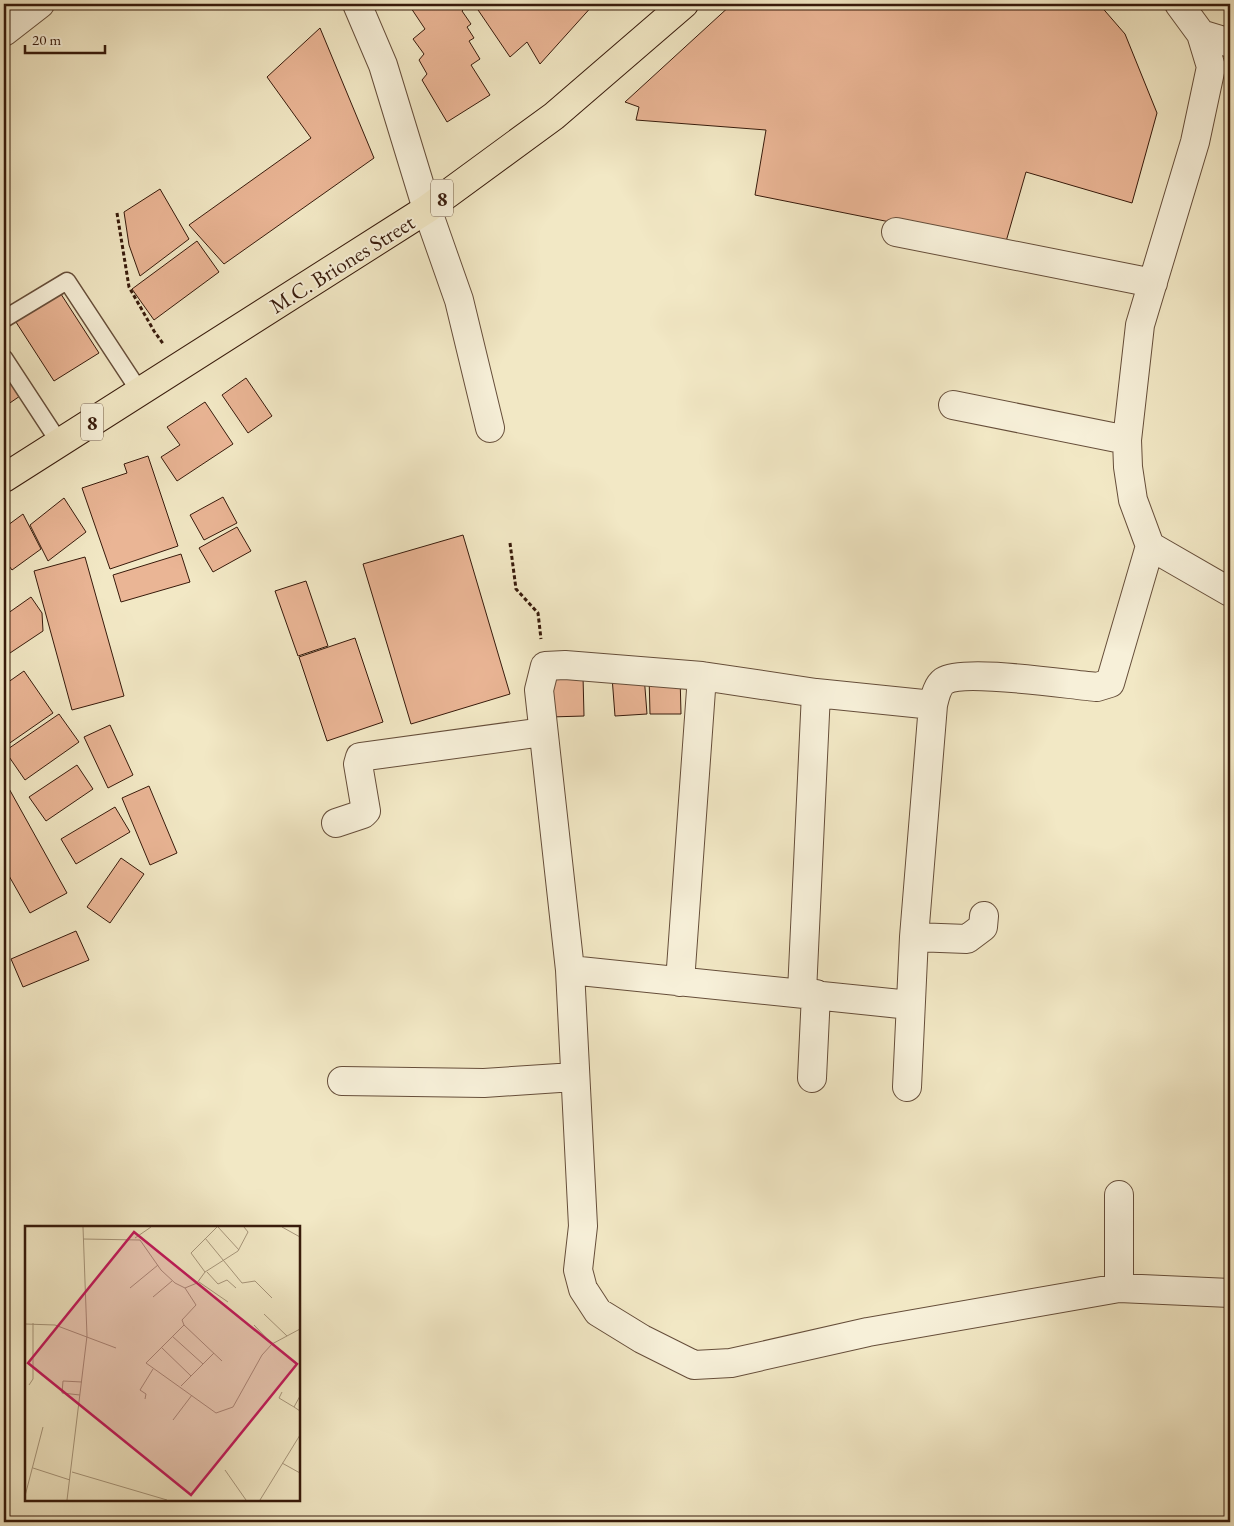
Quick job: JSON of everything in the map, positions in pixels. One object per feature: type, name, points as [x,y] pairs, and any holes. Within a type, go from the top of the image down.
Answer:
[{"type":"main road","name":"M.C. Briones Street","points":[[4,478],[427,209],[554,116],[684,4]]},
{"type":"street","points":[[4,32],[40,4]]},
{"type":"street","points":[[357,4],[383,65],[427,209],[459,300],[490,428]]},
{"type":"street","points":[[906,1088],[914,937],[933,705],[936,691],[943,681],[953,678],[991,676],[1097,688],[1110,682],[1150,546],[1133,500],[1128,467],[1127,440],[1140,325],[1195,142],[1211,67],[1201,34],[1179,4]]},
{"type":"street","points":[[1201,34],[1230,43]]},
{"type":"street","points":[[896,232],[1153,283]]},
{"type":"street","points":[[952,405],[1127,440]]},
{"type":"street","points":[[1150,546],[1230,592]]},
{"type":"street","points":[[933,705],[816,693],[702,676],[565,664],[545,666],[539,690],[570,970],[583,1226],[578,1270],[583,1289],[598,1312],[642,1339],[694,1365],[731,1364],[868,1332],[1119,1288],[1230,1289]]},
{"type":"street","points":[[680,982],[702,676]]},
{"type":"street","points":[[812,1078],[809,993],[816,693]]},
{"type":"street","points":[[336,823],[363,814],[366,811],[358,764],[360,757],[543,732]]},
{"type":"street","points":[[914,937],[967,939],[982,927],[984,916]]},
{"type":"street","points":[[570,970],[809,993],[910,1005]]},
{"type":"street","points":[[342,1082],[484,1083],[574,1077]]},
{"type":"street","points":[[1118,1195],[1119,1288]]},
{"type":"lane","points":[[4,318],[64,281],[68,281],[140,392]]},
{"type":"lane","points":[[4,358],[60,442]]},
{"type":"path","points":[[117,213],[129,287],[154,331],[182,366]]},
{"type":"path","points":[[510,544],[516,589],[538,613],[545,666]]},
{"type":"building","points":[[461,4],[464,9],[462,11],[471,24],[467,27],[474,38],[469,41],[480,59],[471,65],[490,95],[447,122],[422,80],[427,74],[419,60],[424,54],[413,39],[425,29],[409,5]]},
{"type":"building","points":[[474,4],[594,4],[540,64],[527,42],[510,57]]},
{"type":"building","points":[[732,4],[1099,4],[1125,34],[1157,113],[1132,203],[1026,172],[1005,245],[755,195],[766,130],[636,120],[639,107],[625,102]]},
{"type":"building","points":[[320,28],[374,158],[224,264],[189,225],[311,138],[267,77]]},
{"type":"building","points":[[160,189],[189,239],[140,276],[129,245],[124,212]]},
{"type":"building","points":[[197,241],[219,272],[154,320],[132,289]]},
{"type":"building","points":[[59,291],[99,353],[54,381],[14,319]]},
{"type":"building","points":[[4,371],[20,396],[4,407]]},
{"type":"building","points":[[246,378],[272,416],[248,433],[222,395]]},
{"type":"building","points":[[205,402],[233,444],[177,481],[161,457],[180,445],[167,427]]},
{"type":"building","points":[[148,456],[178,546],[110,569],[82,488],[127,473],[124,464]]},
{"type":"building","points":[[223,497],[237,523],[204,540],[190,515]]},
{"type":"building","points":[[64,498],[86,532],[48,561],[30,525]]},
{"type":"building","points":[[23,514],[41,549],[12,570],[4,559],[4,528]]},
{"type":"building","points":[[237,527],[251,551],[213,572],[199,548]]},
{"type":"building","points":[[463,535],[510,694],[411,724],[363,564]]},
{"type":"building","points":[[181,554],[190,582],[121,602],[113,575]]},
{"type":"building","points":[[85,557],[124,696],[72,710],[34,571]]},
{"type":"building","points":[[306,581],[328,646],[298,656],[275,591]]},
{"type":"building","points":[[31,597],[42,613],[43,631],[4,657],[4,616]]},
{"type":"building","points":[[355,638],[383,722],[327,741],[299,657]]},
{"type":"building","points":[[24,671],[53,713],[4,747],[4,685]]},
{"type":"building","points":[[644,675],[647,714],[615,716],[612,677]]},
{"type":"building","points":[[649,675],[680,675],[681,714],[650,714]]},
{"type":"building","points":[[550,676],[583,676],[584,716],[550,717]]},
{"type":"building","points":[[59,714],[79,742],[25,780],[5,751]]},
{"type":"building","points":[[110,725],[133,775],[108,788],[84,737]]},
{"type":"building","points":[[77,765],[93,789],[46,821],[29,797]]},
{"type":"building","points":[[7,785],[67,893],[30,913],[4,867],[4,787]]},
{"type":"building","points":[[149,786],[177,853],[150,865],[122,798]]},
{"type":"building","points":[[115,807],[130,832],[76,864],[61,839]]},
{"type":"building","points":[[121,858],[144,874],[110,923],[87,907]]},
{"type":"building","points":[[76,931],[89,960],[23,987],[11,959]]}]
